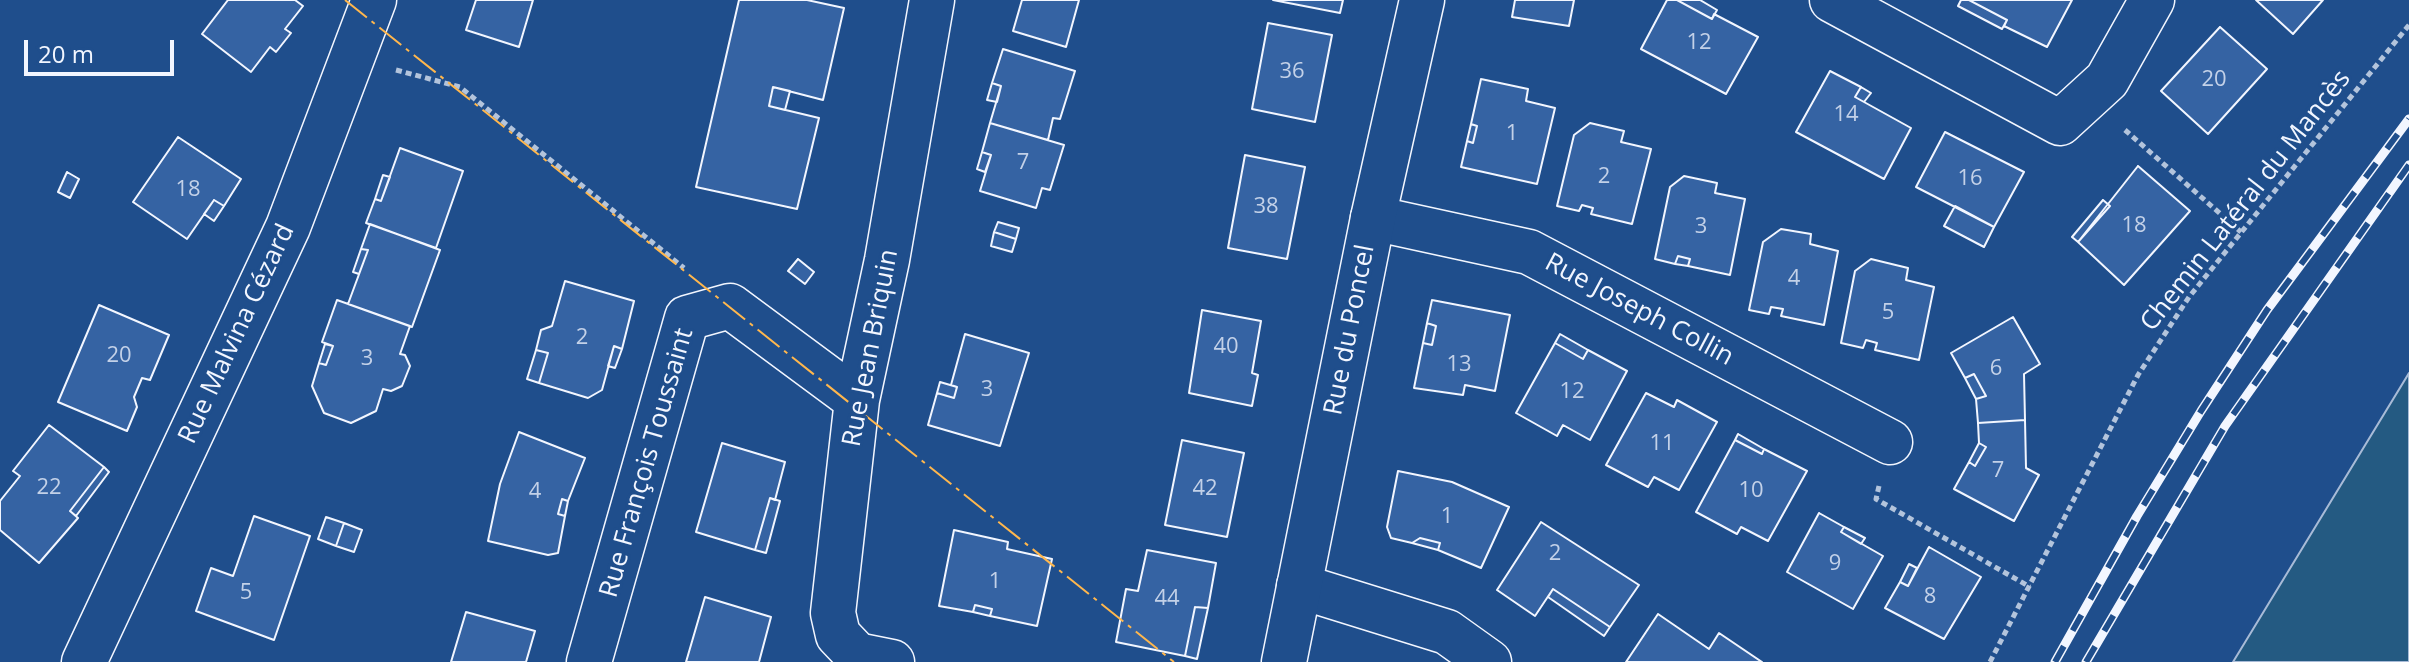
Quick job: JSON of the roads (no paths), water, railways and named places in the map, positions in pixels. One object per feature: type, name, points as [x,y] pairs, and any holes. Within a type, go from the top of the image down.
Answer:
[{"type":"street","name":"Rue Malvina Cézard","points":[[84,662],[288,227],[374,0]]},
{"type":"street","name":"Rue Jean Briquin","points":[[892,662],[857,655],[838,635],[833,613],[857,400],[887,260],[932,0]]},
{"type":"street","name":"Rue du Poncel","points":[[1284,662],[1373,218],[1422,0]]},
{"type":"street","points":[[1832,0],[2060,123],[2107,80],[2152,0]]},
{"type":"street","name":"Rue Joseph Collin","points":[[1373,218],[1529,252],[1890,442]]},
{"type":"street","name":"Rue François Toussaint","points":[[589,662],[687,318],[730,306],[857,400]]},
{"type":"street","points":[[1299,586],[1447,632],[1489,662]]},
{"type":"railway","points":[[2055,662],[2137,516],[2201,411],[2267,310],[2409,119]]},
{"type":"railway","points":[[2086,662],[2225,426],[2409,165]]}]
